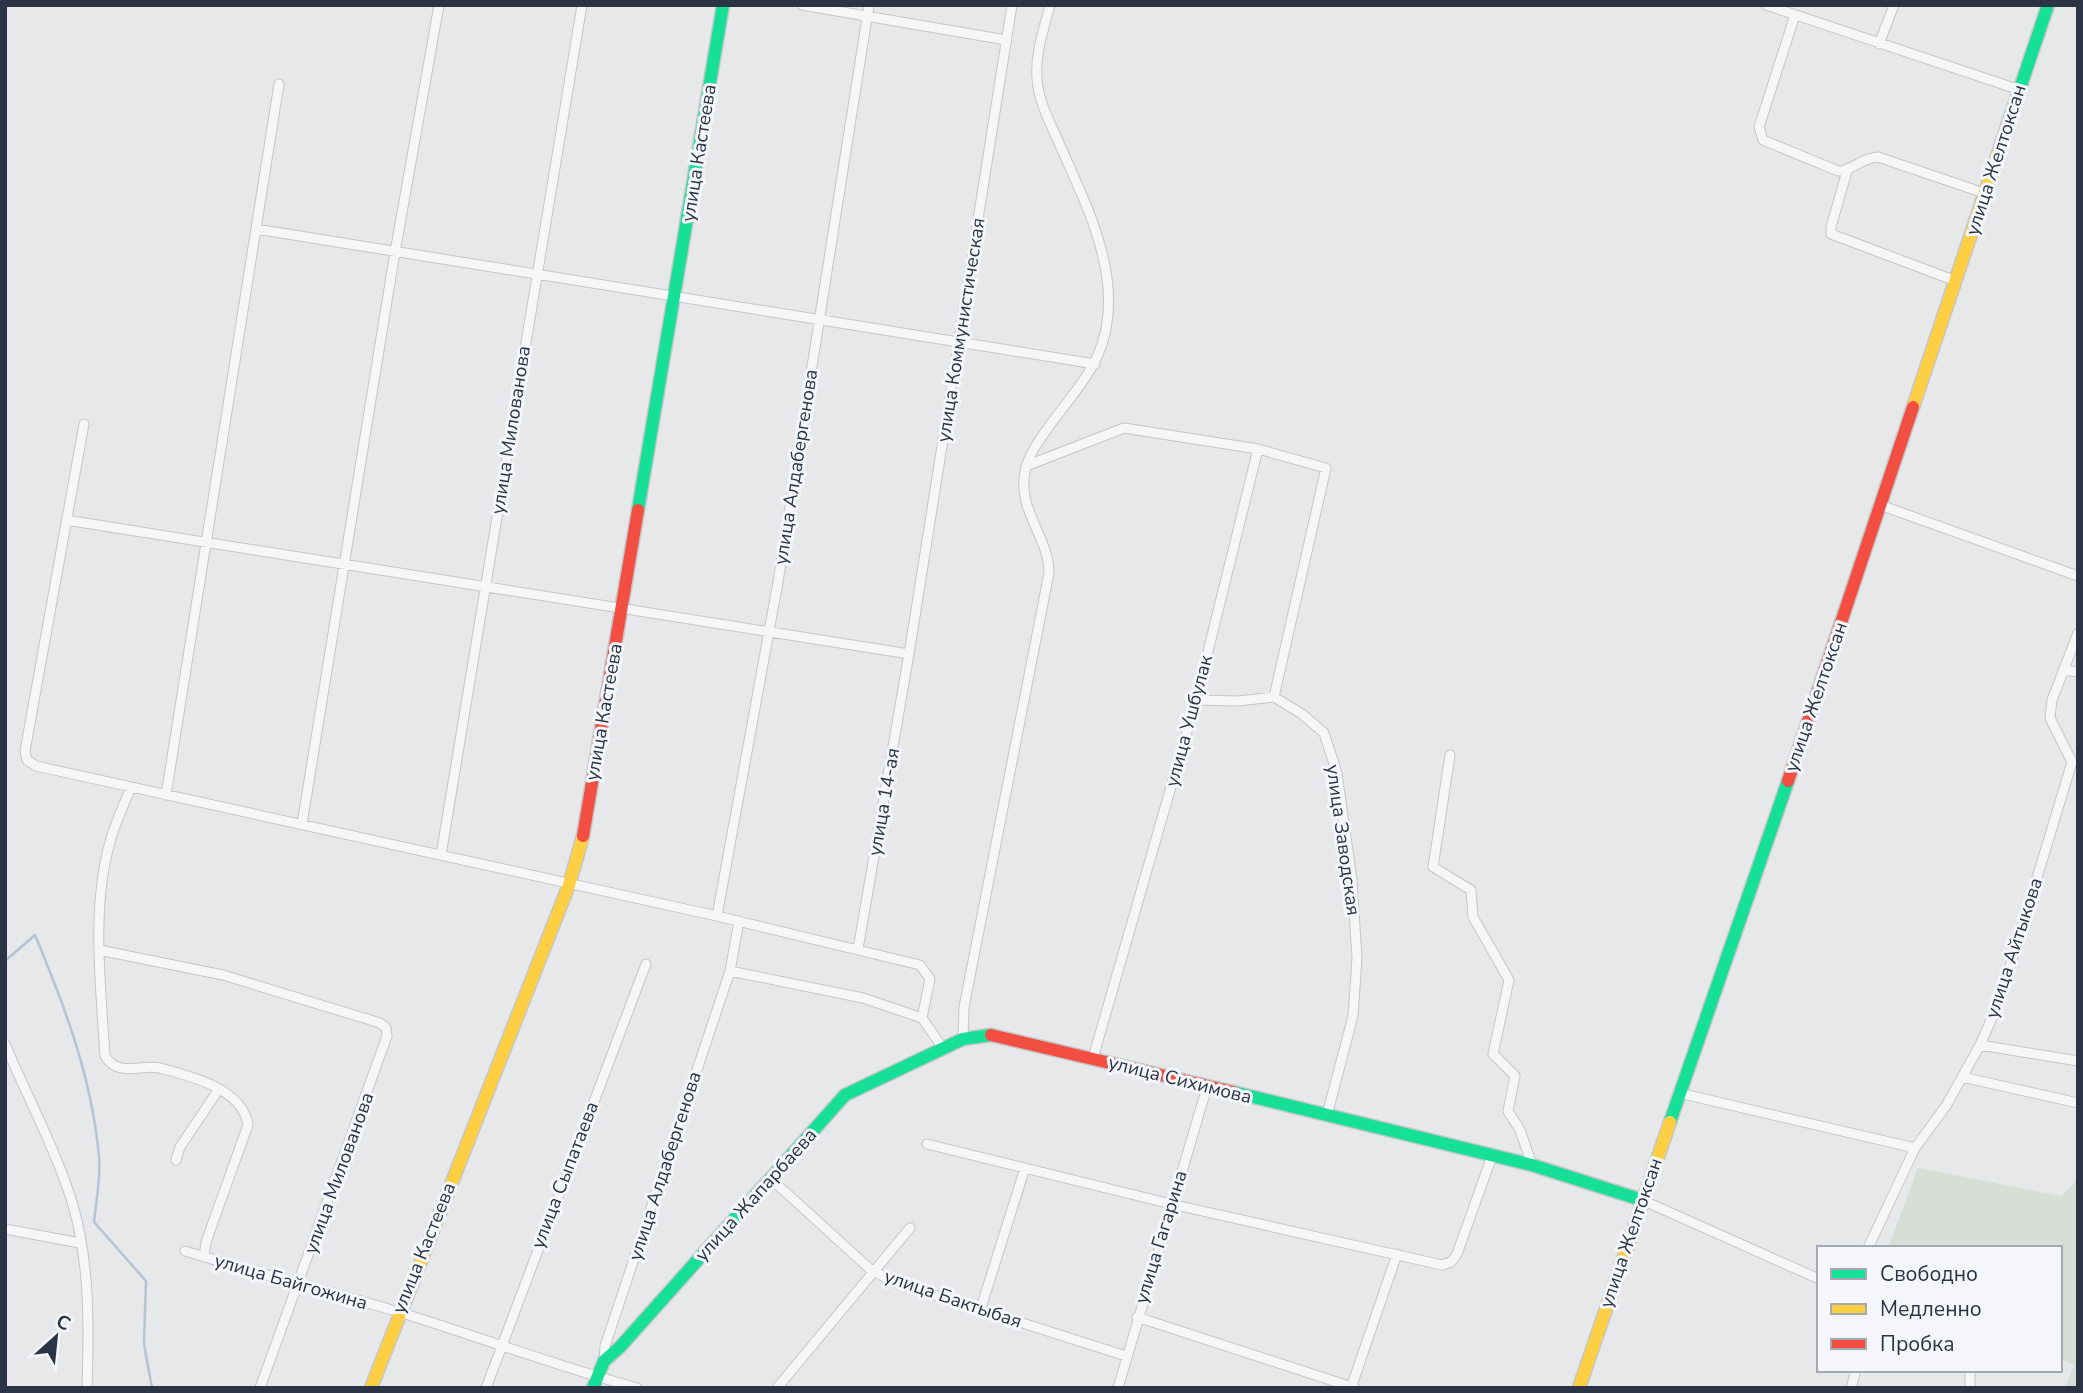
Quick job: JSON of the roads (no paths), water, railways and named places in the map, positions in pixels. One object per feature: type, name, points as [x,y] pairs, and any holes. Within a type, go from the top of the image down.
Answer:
[{"type":"street","points":[[302,824],[395,252],[439,5]]},
{"type":"street","name":"улица Милованова","points":[[442,855],[582,5]]},
{"type":"street","name":"улица Кастеева","points":[[371,1388],[398,1312],[569,885],[583,839],[723,5]]},
{"type":"street","points":[[802,5],[1006,40]]},
{"type":"street","name":"улица Алдабергенова","points":[[717,916],[769,632],[869,5]]},
{"type":"street","name":"улица Коммунистическая","points":[[909,654],[1012,5]]},
{"type":"street","points":[[963,1039],[964,1007],[1049,573],[1047,558],[1025,499],[1026,466],[1037,443],[1095,364],[1107,330],[1108,288],[1100,250],[1088,210],[1041,102],[1037,77],[1050,5]]},
{"type":"street","points":[[1766,5],[2020,90]]},
{"type":"street","points":[[1879,44],[1894,5]]},
{"type":"street","name":"улица Желтоксан","points":[[1580,1388],[2048,5]]},
{"type":"street","points":[[1795,15],[1759,127],[1759,135],[1763,141],[1833,169],[1847,171]]},
{"type":"street","points":[[166,794],[279,85]]},
{"type":"street","points":[[1956,281],[1847,243],[1831,234],[1830,227],[1847,171],[1864,158],[1878,158],[1984,192]]},
{"type":"street","points":[[256,229],[1095,364]]},
{"type":"street","points":[[84,424],[25,751],[27,760],[36,766],[717,916],[920,965],[930,979],[922,1018]]},
{"type":"street","points":[[1026,466],[1124,428],[1258,449],[1326,468],[1274,697],[1238,701],[1196,700]]},
{"type":"street","name":"улица Ушбулак","points":[[1093,1058],[1196,700],[1258,449]]},
{"type":"street","points":[[1880,505],[2078,576]]},
{"type":"street","points":[[66,520],[909,654]]},
{"type":"street","name":"улица Айтыкова","points":[[1869,1246],[1915,1148],[1962,1077],[2000,1000],[2070,772],[2070,752],[2055,733],[2050,718],[2052,700],[2078,633]]},
{"type":"street","name":"улица 14-ая","points":[[858,949],[909,654]]},
{"type":"street","points":[[2063,670],[2078,673]]},
{"type":"street","name":"улица Заводская","points":[[1274,697],[1302,714],[1324,733],[1337,773],[1352,880],[1357,958],[1353,1016],[1327,1115]]},
{"type":"street","points":[[1450,755],[1433,867],[1471,890],[1473,917],[1509,980],[1493,1054],[1515,1076],[1508,1111],[1520,1130],[1532,1165]]},
{"type":"street","points":[[131,787],[113,834],[105,865],[99,950],[105,1056],[110,1064],[118,1069],[158,1068],[219,1089],[235,1099],[246,1112],[248,1125],[206,1242],[204,1257]]},
{"type":"street","name":"улица Алдабергенова","points":[[604,1361],[605,1346],[730,971],[739,921]]},
{"type":"street","name":"улица Милованова","points":[[99,950],[223,975],[380,1023],[386,1028],[387,1036],[260,1388]]},
{"type":"street","name":"улица Сыпатаева","points":[[486,1388],[499,1347],[646,964]]},
{"type":"street","points":[[730,971],[863,998],[922,1018],[942,1047]]},
{"type":"street","name":"улица Сихимова","points":[[942,1047],[963,1039],[991,1035],[1532,1165],[1642,1200]]},
{"type":"street","points":[[5,1044],[72,1202],[80,1243],[89,1325],[87,1388]]},
{"type":"street","points":[[1980,1045],[2078,1061]]},
{"type":"street","name":"улица Жапарбаева","points":[[594,1382],[604,1361],[845,1095],[942,1047]]},
{"type":"street","points":[[1962,1077],[2078,1103]]},
{"type":"street","name":"улица Гагарина","points":[[1118,1388],[1207,1087]]},
{"type":"street","points":[[176,1160],[175,1147],[219,1089]]},
{"type":"street","points":[[1679,1093],[1915,1148]]},
{"type":"street","points":[[927,1144],[1171,1204],[1442,1265],[1451,1262],[1492,1156]]},
{"type":"street","points":[[980,1311],[1025,1168]]},
{"type":"street","name":"улица Бактыбая","points":[[770,1178],[873,1270],[893,1282],[1126,1356]]},
{"type":"street","points":[[1642,1200],[1817,1278]]},
{"type":"street","points":[[777,1388],[910,1228]]},
{"type":"street","points":[[5,1229],[80,1243]]},
{"type":"street","name":"улица Байгожина","points":[[185,1251],[299,1286],[398,1312],[594,1382],[637,1388]]},
{"type":"street","points":[[1137,1317],[1353,1387],[1397,1254]]},
{"type":"waterway","points":[[5,961],[35,935],[67,1016],[84,1071],[99,1157],[94,1222],[146,1281],[144,1344],[152,1388]]}]
